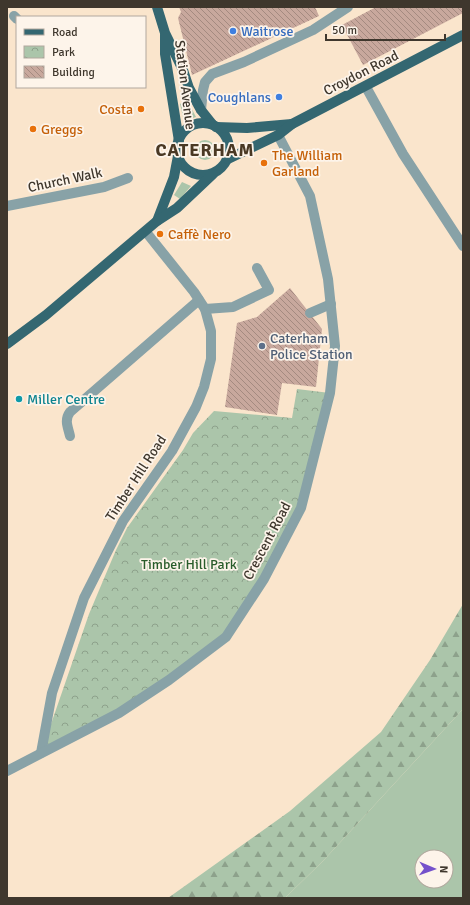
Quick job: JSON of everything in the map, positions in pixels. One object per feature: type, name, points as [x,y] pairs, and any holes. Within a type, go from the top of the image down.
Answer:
[{"type":"main road","name":"Station Avenue","points":[[157,7],[165,33],[183,70],[189,88],[201,110],[215,126]]},
{"type":"main road","name":"Station Avenue","points":[[165,33],[165,54],[179,141]]},
{"type":"main road","name":"Croydon Road","points":[[228,159],[278,135],[292,124],[366,87],[463,35]]},
{"type":"main road","points":[[7,344],[46,315],[146,232],[157,221],[177,208],[213,174],[224,166],[228,159],[229,152],[226,137],[215,126],[207,124],[194,125],[183,133],[177,147],[178,156],[186,170],[194,174],[206,176],[213,174]]},
{"type":"main road","name":"Croydon Road","points":[[215,126],[233,129],[292,124]]},
{"type":"main road","points":[[157,221],[174,177],[178,156]]},
{"type":"street","points":[[201,110],[205,82],[212,74],[244,62],[313,30],[348,7]]},
{"type":"street","points":[[366,87],[404,154],[463,244]]},
{"type":"street","name":"Crescent Road","points":[[7,771],[119,713],[169,680],[226,636],[264,579],[301,508],[330,393],[335,346],[328,279],[310,196],[278,135]]},
{"type":"street","name":"Church Walk","points":[[7,206],[104,187],[128,178]]},
{"type":"street","name":"Timber Hill Road","points":[[41,753],[52,693],[84,598],[123,522],[172,451],[196,407],[204,387],[211,359],[211,331],[206,309],[146,232]]},
{"type":"street","points":[[206,309],[234,307],[270,290],[257,268]]},
{"type":"street","points":[[70,436],[66,421],[70,412],[199,300]]},
{"type":"street","points":[[310,313],[331,304]]},
{"type":"green space","points":[[187,100],[196,117],[184,121],[180,104]]},
{"type":"green space","points":[[205,140],[212,143],[215,150],[212,157],[205,160],[198,157],[195,150],[198,143]]},
{"type":"green space","points":[[182,182],[191,186],[180,199],[174,195]]},
{"type":"green space","name":"Timber Hill Park","points":[[297,389],[330,393],[301,508],[226,637],[169,680],[41,753],[89,614],[116,550],[127,528],[183,450],[193,433],[214,411],[292,418]]},
{"type":"green space","points":[[463,604],[463,709],[323,861],[285,898],[168,898],[290,811],[381,732],[430,660]]},
{"type":"green space","points":[[463,709],[463,898],[285,898],[323,861]]},
{"type":"building","name":"Waitrose","points":[[179,7],[315,7],[319,16],[192,75],[178,18],[181,12]]},
{"type":"building","points":[[376,7],[463,7],[463,13],[363,65],[342,25]]},
{"type":"building","points":[[290,288],[322,329],[316,387],[282,383],[277,415],[225,407],[237,323],[257,317]]},
{"type":"place","name":"Waitrose","points":[[233,31]]},
{"type":"place","name":"Coughlans","points":[[279,97]]},
{"type":"place","name":"Costa","points":[[141,109]]},
{"type":"place","name":"Greggs","points":[[33,129]]},
{"type":"place","name":"The William Garland","points":[[264,163]]},
{"type":"place","name":"Caffè Nero","points":[[160,234]]},
{"type":"place","name":"Caterham Police Station","points":[[262,346]]},
{"type":"place","name":"Miller Centre","points":[[19,399]]},
{"type":"district","name":"CATERHAM","points":[[205,150]]}]
